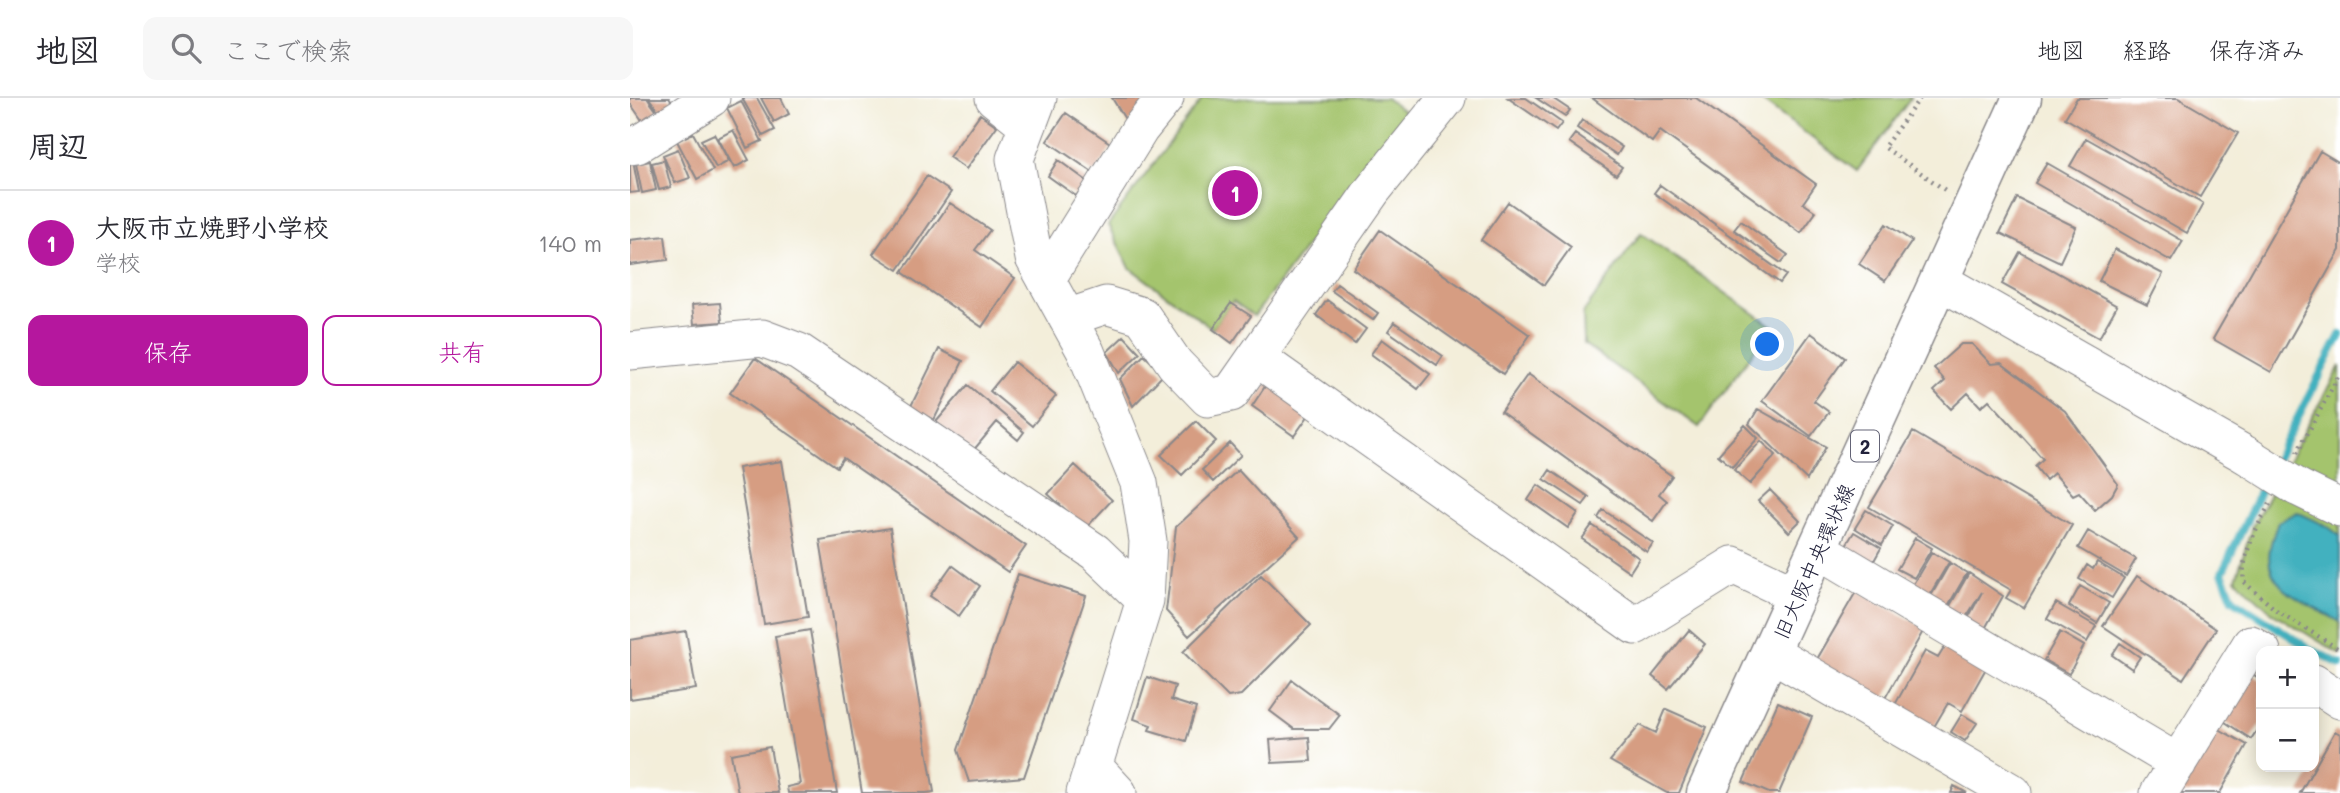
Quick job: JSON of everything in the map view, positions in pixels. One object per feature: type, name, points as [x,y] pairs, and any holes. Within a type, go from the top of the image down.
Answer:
[{"type":"main road","name":"旧大阪中央環状線","points":[[1706,793],[1772,653],[2022,98]]},
{"type":"street","points":[[636,133],[711,98]]},
{"type":"street","points":[[994,98],[1033,111],[1015,159],[1034,258],[1086,352],[1139,482],[1148,541],[1145,600],[1089,779],[1118,793]]},
{"type":"street","points":[[1046,280],[1140,129],[1165,98]]},
{"type":"street","points":[[1067,318],[1106,305],[1142,316],[1175,364],[1208,398],[1230,393],[1372,191],[1447,98]]},
{"type":"street","points":[[1940,282],[2340,508]]},
{"type":"street","points":[[630,351],[762,338],[799,352],[1095,552],[1145,600]]},
{"type":"street","points":[[1257,358],[1635,626],[1733,565],[1797,595]]},
{"type":"street","points":[[1818,549],[2169,778],[2256,648]]},
{"type":"street","points":[[1772,653],[2013,793]]},
{"type":"street","points":[[2319,686],[2340,700]]},
{"type":"path","points":[[1920,98],[1884,148],[1947,192]]},
{"type":"path","points":[[2340,373],[2288,481],[2255,531],[2243,574],[2244,582],[2276,610],[2340,650]]},
{"type":"green space","points":[[1203,98],[1386,98],[1406,113],[1254,316],[1233,301],[1213,329],[1130,268],[1108,225]]},
{"type":"green space","points":[[1758,98],[1911,98],[1857,171]]},
{"type":"green space","points":[[1641,233],[1772,326],[1699,427],[1584,344],[1583,313]]},
{"type":"green space","points":[[2340,366],[2340,654],[2273,613],[2236,579],[2252,527]]},
{"type":"water","points":[[2297,512],[2327,526],[2340,536],[2340,622],[2291,594],[2273,576],[2270,549],[2278,522]]},
{"type":"building","points":[[630,98],[647,98],[658,113],[644,123],[630,103]]},
{"type":"building","points":[[649,98],[669,98],[674,105],[661,114]]},
{"type":"building","points":[[742,98],[757,98],[775,130],[763,136]]},
{"type":"building","points":[[761,98],[781,98],[789,114],[774,122]]},
{"type":"building","points":[[1112,98],[1141,98],[1146,102],[1128,124]]},
{"type":"building","points":[[1508,98],[1526,98],[1562,123],[1556,131]]},
{"type":"building","points":[[1536,98],[1552,98],[1570,110],[1565,117]]},
{"type":"building","points":[[1592,98],[1696,98],[1816,184],[1803,203],[1816,212],[1801,233],[1660,131],[1652,142]]},
{"type":"building","points":[[2077,98],[2178,98],[2238,133],[2200,197],[2065,118]]},
{"type":"building","points":[[741,101],[762,141],[747,148],[727,108]]},
{"type":"building","points":[[1066,113],[1113,145],[1094,173],[1047,141]]},
{"type":"building","points":[[980,114],[997,126],[966,169],[949,157]]},
{"type":"building","points":[[1582,120],[1622,147],[1617,155],[1577,128]]},
{"type":"building","points":[[733,130],[749,160],[734,168],[718,138]]},
{"type":"building","points":[[693,133],[713,170],[697,179],[677,141]]},
{"type":"building","points":[[714,134],[729,161],[716,168],[701,140]]},
{"type":"building","points":[[1575,134],[1622,167],[1616,175],[1569,142]]},
{"type":"building","points":[[2086,138],[2203,204],[2187,233],[2070,166]]},
{"type":"building","points":[[678,149],[690,178],[675,183],[663,155]]},
{"type":"building","points":[[2320,151],[2340,163],[2340,250],[2271,372],[2213,339]]},
{"type":"building","points":[[664,160],[671,187],[659,190],[652,163]]},
{"type":"building","points":[[1058,160],[1087,181],[1076,196],[1048,176]]},
{"type":"building","points":[[630,161],[633,161],[639,192],[630,193]]},
{"type":"building","points":[[650,161],[656,190],[642,193],[636,164]]},
{"type":"building","points":[[2047,163],[2183,241],[2171,261],[2035,183]]},
{"type":"building","points":[[927,176],[951,192],[898,270],[873,254]]},
{"type":"building","points":[[1660,185],[1786,275],[1780,283],[1654,193]]},
{"type":"building","points":[[2017,198],[2076,227],[2060,262],[2000,233]]},
{"type":"building","points":[[1508,202],[1571,247],[1544,285],[1481,240]]},
{"type":"building","points":[[950,203],[990,230],[975,250],[1015,278],[982,327],[902,272]]},
{"type":"building","points":[[1741,221],[1788,255],[1781,263],[1734,230]]},
{"type":"building","points":[[1886,224],[1912,241],[1885,281],[1859,264]]},
{"type":"building","points":[[1380,230],[1530,335],[1503,374],[1353,269]]},
{"type":"building","points":[[665,236],[668,260],[630,265],[630,240]]},
{"type":"building","points":[[2115,249],[2163,274],[2147,305],[2099,281]]},
{"type":"building","points":[[2020,252],[2117,306],[2099,338],[2002,284]]},
{"type":"building","points":[[1337,284],[1378,313],[1373,320],[1332,291]]},
{"type":"building","points":[[1327,300],[1366,329],[1355,344],[1316,315]]},
{"type":"building","points":[[720,303],[722,322],[694,324],[692,305]]},
{"type":"building","points":[[1231,303],[1251,316],[1232,343],[1213,329]]},
{"type":"building","points":[[1394,322],[1443,356],[1437,365],[1388,331]]},
{"type":"building","points":[[1811,333],[1845,358],[1814,401],[1829,412],[1811,436],[1762,401]]},
{"type":"building","points":[[1124,336],[1140,353],[1119,373],[1107,352]]},
{"type":"building","points":[[1382,339],[1430,374],[1418,389],[1371,354]]},
{"type":"building","points":[[1961,344],[1972,344],[1991,364],[2001,363],[2065,411],[2118,484],[2112,495],[2095,510],[2079,492],[2073,495],[2054,473],[2046,480],[2035,466],[2043,459],[1989,400],[1981,407],[1968,393],[1951,409],[1934,391],[1945,381],[1934,368]]},
{"type":"building","points":[[939,349],[963,361],[934,420],[910,408]]},
{"type":"building","points":[[1144,355],[1164,374],[1133,406],[1120,379]]},
{"type":"building","points":[[755,358],[1026,546],[1008,572],[843,458],[837,467],[730,393]]},
{"type":"building","points":[[1014,362],[1056,396],[1032,426],[990,391]]},
{"type":"building","points":[[1528,374],[1672,476],[1659,494],[1667,501],[1653,521],[1501,412]]},
{"type":"building","points":[[1268,382],[1311,412],[1294,436],[1252,406]]},
{"type":"building","points":[[968,385],[1024,432],[1018,440],[997,422],[972,452],[936,422]]},
{"type":"building","points":[[1758,409],[1826,447],[1807,480],[1749,424]]},
{"type":"building","points":[[1196,421],[1216,441],[1182,475],[1161,455]]},
{"type":"building","points":[[1745,425],[1758,438],[1732,467],[1718,455]]},
{"type":"building","points":[[1913,432],[2072,525],[2024,608],[2006,598],[2011,590],[1869,507]]},
{"type":"building","points":[[1761,441],[1776,455],[1750,484],[1734,470]]},
{"type":"building","points":[[1230,443],[1241,455],[1213,482],[1202,470]]},
{"type":"building","points":[[782,461],[808,617],[764,624],[738,468]]},
{"type":"building","points":[[1075,465],[1112,500],[1086,528],[1048,494]]},
{"type":"building","points":[[1238,470],[1299,537],[1189,636],[1166,611],[1176,527]]},
{"type":"building","points":[[1550,470],[1589,497],[1583,505],[1544,479]]},
{"type":"building","points":[[1538,485],[1578,513],[1568,528],[1528,500]]},
{"type":"building","points":[[1770,490],[1800,521],[1789,532],[1758,501]]},
{"type":"building","points":[[1603,510],[1653,543],[1647,552],[1598,518]]},
{"type":"building","points":[[1866,510],[1893,526],[1882,545],[1855,528]]},
{"type":"building","points":[[1592,525],[1639,558],[1630,572],[1582,539]]},
{"type":"building","points":[[890,528],[934,792],[862,793],[820,540]]},
{"type":"building","points":[[2088,531],[2136,559],[2126,576],[2078,548]]},
{"type":"building","points":[[1854,532],[1881,548],[1871,566],[1846,545]]},
{"type":"building","points":[[1915,538],[1932,548],[1914,578],[1897,569]]},
{"type":"building","points":[[1932,552],[1949,562],[1926,601],[1909,591]]},
{"type":"building","points":[[2097,562],[2124,578],[2112,598],[2079,579],[2087,565],[2093,569]]},
{"type":"building","points":[[1950,563],[1967,573],[1945,611],[1928,601]]},
{"type":"building","points":[[952,565],[980,586],[959,616],[930,596]]},
{"type":"building","points":[[1969,573],[2003,596],[1982,634],[1965,624],[1982,592],[1965,619],[1948,609]]},
{"type":"building","points":[[1018,574],[1086,596],[1024,777],[969,782],[958,750]]},
{"type":"building","points":[[1261,575],[1311,625],[1241,695],[1228,697],[1183,652]]},
{"type":"building","points":[[2137,576],[2216,629],[2183,679],[2103,626]]},
{"type":"building","points":[[2080,586],[2109,603],[2097,623],[2069,606]]},
{"type":"building","points":[[1857,590],[1925,628],[1884,700],[1816,661]]},
{"type":"building","points":[[2056,603],[2096,626],[2087,642],[2047,619]]},
{"type":"building","points":[[810,630],[837,793],[788,793],[787,787],[800,784],[775,636]]},
{"type":"building","points":[[1689,630],[1705,644],[1668,689],[1652,676]]},
{"type":"building","points":[[686,631],[696,689],[630,699],[630,640]]},
{"type":"building","points":[[2060,632],[2084,646],[2069,674],[2044,660]]},
{"type":"building","points":[[1949,640],[1989,663],[1962,711],[1948,703],[1931,732],[1892,710],[1925,651],[1938,658]]},
{"type":"building","points":[[2120,643],[2140,657],[2132,669],[2112,655]]},
{"type":"building","points":[[2250,672],[2256,676],[2256,732],[2251,739],[2219,718]]},
{"type":"building","points":[[1147,677],[1175,686],[1171,700],[1196,708],[1186,741],[1149,730],[1151,725],[1134,719]]},
{"type":"building","points":[[1292,680],[1340,715],[1329,729],[1294,729],[1270,711]]},
{"type":"building","points":[[1778,702],[1812,717],[1779,793],[1769,793],[1743,782]]},
{"type":"building","points":[[1666,709],[1707,727],[1679,793],[1667,793],[1610,761],[1640,725],[1656,733]]},
{"type":"building","points":[[1962,714],[1977,723],[1965,741],[1951,732]]},
{"type":"building","points":[[2212,725],[2247,745],[2220,793],[2174,793]]},
{"type":"building","points":[[2335,731],[2340,734],[2340,793],[2300,793],[2312,772],[2319,772],[2319,759]]},
{"type":"building","points":[[1309,737],[1311,761],[1272,763],[1270,740]]},
{"type":"building","points":[[770,747],[778,793],[738,793],[731,754]]},
{"type":"building","points":[[1954,786],[1967,793],[1951,793]]},
{"type":"waterway","points":[[2275,462],[2340,335]]},
{"type":"waterway","points":[[2266,479],[2222,573],[2233,599],[2305,646]]},
{"type":"waterway","points":[[2319,654],[2340,664]]},
{"type":"place","name":"大阪市立焼野小学校","points":[[1235,193]]}]
